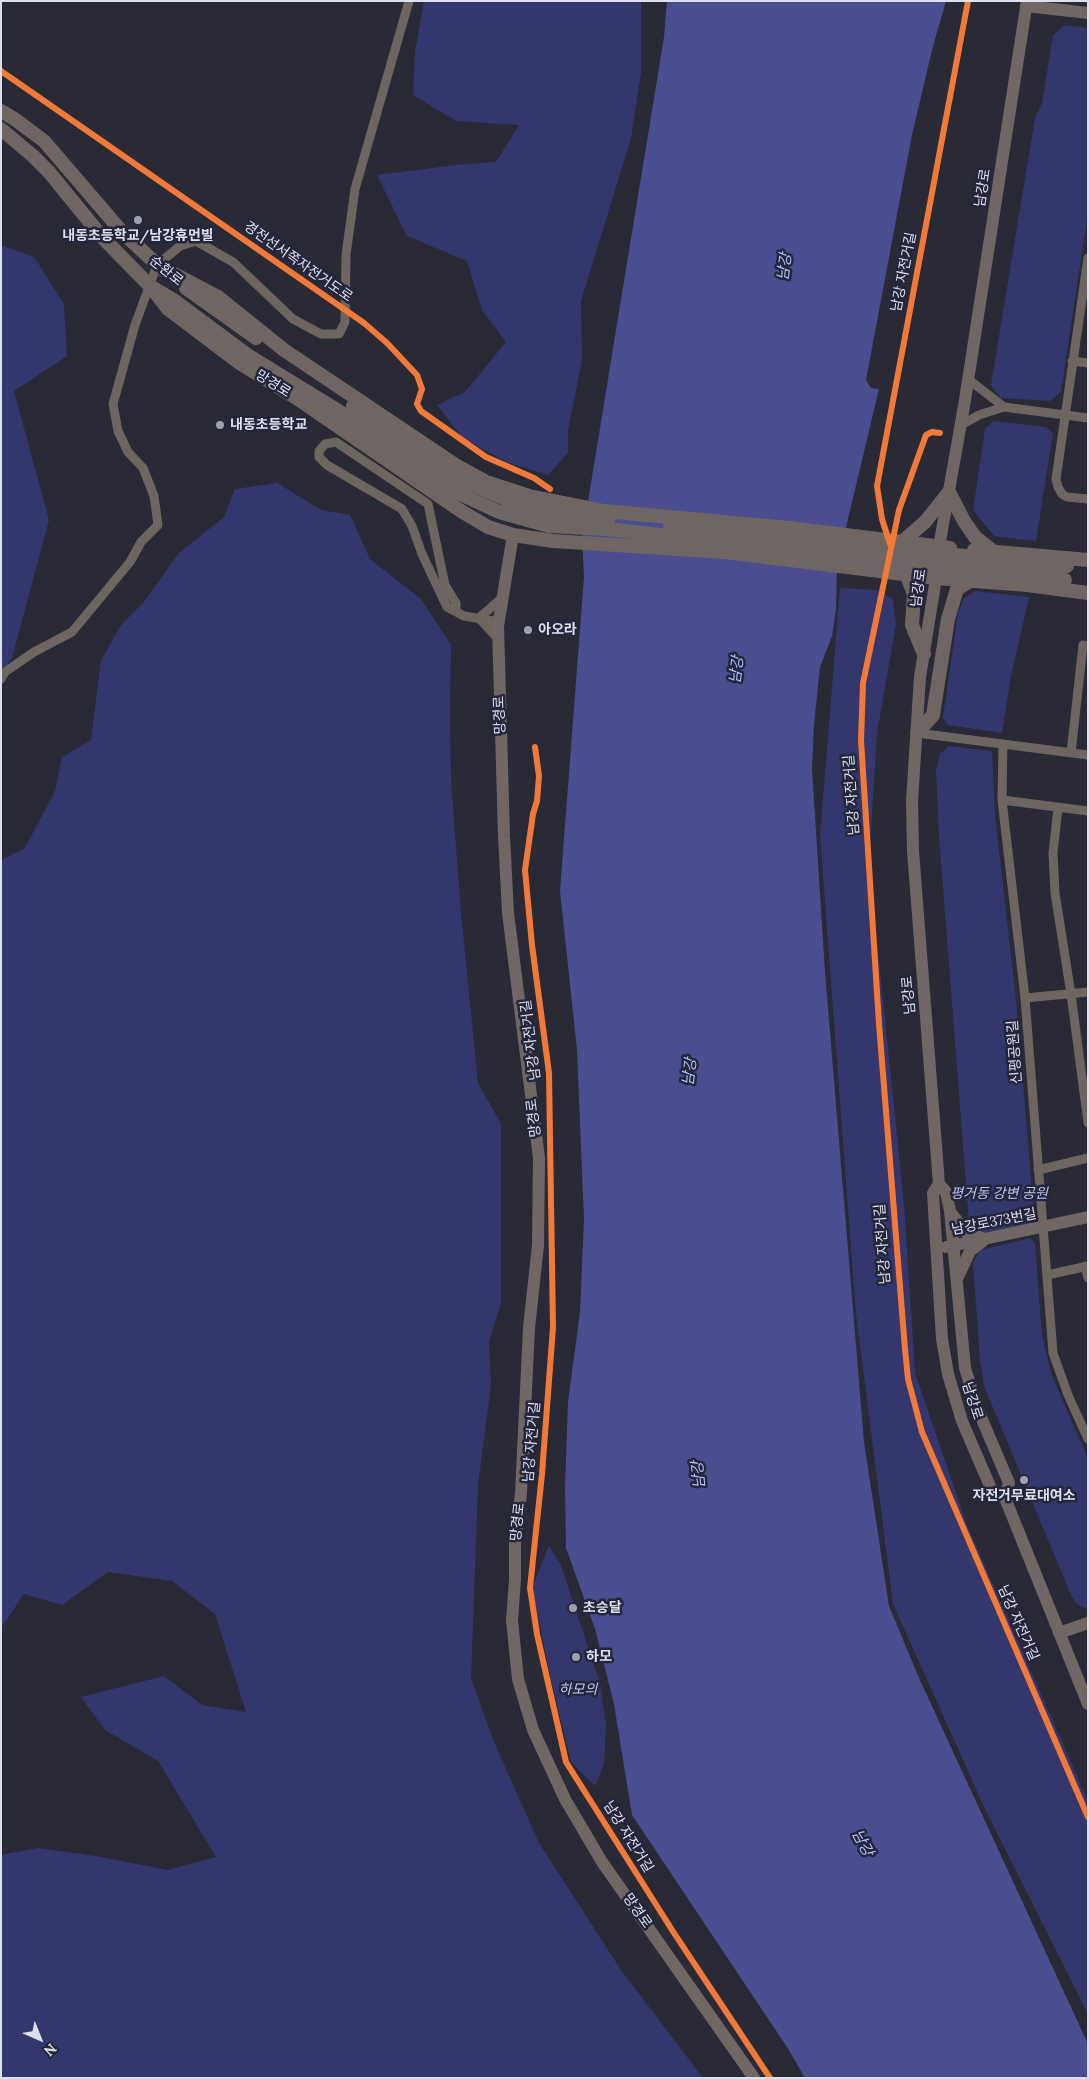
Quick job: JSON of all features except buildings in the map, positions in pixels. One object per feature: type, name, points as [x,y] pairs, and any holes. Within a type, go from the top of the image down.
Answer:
[{"type":"main road","name":"순환로","points":[[1,111],[44,141],[123,233],[157,265],[349,410]]},
{"type":"main road","name":"순환로","points":[[1,129],[49,172],[102,237],[150,286],[176,301],[249,356],[349,410]]},
{"type":"main road","points":[[157,265],[218,297],[284,350],[457,466],[486,482],[529,496],[604,511],[789,528],[939,547],[1088,560]]},
{"type":"main road","name":"망경로","points":[[150,286],[168,309],[238,362],[298,399],[461,511],[488,527],[512,535]]},
{"type":"main road","points":[[349,410],[459,478],[512,502],[567,516],[1088,569]]},
{"type":"main road","points":[[349,410],[456,492],[499,512],[548,526],[607,529],[1088,583]]},
{"type":"main road","points":[[903,541],[925,522],[949,492],[964,521],[975,537],[994,552]]},
{"type":"main road","points":[[529,496],[512,535],[554,541],[725,552],[936,578],[1088,592]]},
{"type":"main road","points":[[906,574],[914,594],[912,625],[924,654]]},
{"type":"main road","points":[[917,733],[933,715],[948,619],[957,589],[970,581]]},
{"type":"street","points":[[1,679],[5,672],[34,652],[72,632],[130,562],[141,542],[158,525],[154,496],[143,468],[128,452],[118,431],[113,404],[135,325],[157,265],[180,246],[196,241],[233,262],[293,319],[321,334],[339,334],[345,322],[346,255],[355,189],[409,1]]},
{"type":"street","points":[[1027,4],[1088,14]]},
{"type":"street","name":"남강로","points":[[1027,4],[961,425],[939,547],[936,578],[920,677],[912,801],[913,851],[939,1184],[946,1192],[950,1211],[965,1368],[978,1410],[1008,1483],[1005,1498],[1088,1704]]},
{"type":"street","points":[[1088,258],[1056,479],[1058,487],[1067,497],[1088,500]]},
{"type":"street","points":[[1072,361],[1088,363]]},
{"type":"street","points":[[968,379],[1004,408]]},
{"type":"street","points":[[961,425],[979,415],[1004,408],[1088,418]]},
{"type":"street","points":[[456,611],[456,603],[445,585],[428,504],[336,442],[325,444],[319,450],[319,457],[327,465],[402,510],[412,526],[422,554],[447,607],[464,616],[498,622]]},
{"type":"street","name":"망경로","points":[[512,535],[498,622],[508,913],[539,1158],[538,1245],[529,1328],[521,1493],[515,1544],[516,1580],[512,1620],[518,1679],[533,1730],[565,1799],[602,1862],[754,2078]]},
{"type":"street","points":[[479,618],[502,598]]},
{"type":"street","points":[[479,618],[498,639]]},
{"type":"street","points":[[1070,752],[1085,646]]},
{"type":"street","points":[[1077,697],[1088,698]]},
{"type":"street","points":[[917,733],[1088,755]]},
{"type":"street","name":"신평공원길","points":[[1003,744],[1002,800],[1025,998],[1053,1353],[1068,1394],[1083,1416],[1088,1439]]},
{"type":"street","points":[[1002,800],[1088,811]]},
{"type":"street","points":[[1058,808],[1054,853],[1055,893],[1088,1122]]},
{"type":"street","points":[[1025,998],[1088,992]]},
{"type":"street","points":[[1038,1170],[1088,1158]]},
{"type":"street","name":"남강로","points":[[939,1184],[933,1193],[942,1339],[948,1374],[962,1420],[992,1491],[1005,1498]]},
{"type":"street","points":[[950,1211],[967,1234],[985,1239]]},
{"type":"street","name":"남강로373번길","points":[[936,1248],[1088,1217]]},
{"type":"street","points":[[957,1279],[970,1251],[985,1239]]},
{"type":"street","points":[[1047,1274],[1086,1266],[1088,1278]]},
{"type":"street","points":[[1059,1633],[1088,1623]]},
{"type":"green space","points":[[424,1],[641,1],[641,73],[631,138],[581,301],[582,360],[568,431],[568,453],[548,475],[506,462],[462,437],[437,405],[465,392],[506,342],[482,310],[467,261],[407,236],[377,175],[496,162],[519,125],[456,121],[413,95],[415,52]]},
{"type":"green space","points":[[1065,25],[1088,28],[1088,213],[1061,392],[1050,401],[1000,398],[991,385],[1035,118],[1042,103],[1053,35]]},
{"type":"green space","points":[[1,245],[34,257],[64,304],[67,356],[14,391],[49,520],[12,658],[1,673]]},
{"type":"green space","points":[[994,421],[1046,427],[1053,433],[1036,541],[994,536],[973,510],[985,429]]},
{"type":"green space","points":[[277,483],[321,510],[350,515],[370,559],[421,599],[451,645],[451,780],[461,913],[478,1083],[501,1124],[501,1303],[489,1341],[491,1385],[478,1485],[471,1678],[494,1742],[539,1843],[621,1970],[703,2078],[1,2078],[1,1855],[38,1848],[95,1856],[168,1870],[216,1857],[158,1761],[105,1730],[81,1697],[164,1676],[202,1705],[246,1712],[215,1614],[172,1581],[108,1572],[62,1605],[24,1594],[1,1628],[1,860],[25,848],[55,791],[62,757],[91,740],[101,661],[121,625],[144,602],[179,553],[224,517],[235,489]]},
{"type":"green space","points":[[840,588],[877,590],[893,599],[896,624],[877,733],[869,865],[904,1204],[915,1373],[967,1525],[1088,1801],[1088,2014],[985,1809],[893,1604],[856,1314],[820,836]]},
{"type":"green space","points":[[975,591],[1029,597],[1011,676],[1002,733],[947,725],[943,717],[958,613],[964,598]]},
{"type":"green space","name":"평거동 강변 공원","points":[[949,746],[992,751],[995,814],[1016,1000],[1034,1215],[1029,1224],[982,1233],[969,1222],[939,836],[936,770],[940,754]]},
{"type":"green space","name":"평거동 강변 공원","points":[[1030,1238],[1035,1243],[1042,1336],[1051,1373],[1088,1459],[1088,1610],[1077,1604],[1071,1595],[984,1386],[980,1360],[973,1262],[981,1250]]},
{"type":"green space","name":"하모의","points":[[549,1546],[561,1565],[600,1683],[606,1725],[604,1764],[595,1786],[571,1762],[532,1588]]},
{"type":"water","name":"남강","points":[[667,1],[946,1],[932,50],[912,135],[866,380],[871,388],[879,389],[837,565],[836,609],[832,636],[820,667],[814,724],[812,769],[825,972],[864,1442],[889,1606],[919,1678],[1088,2044],[1088,2078],[805,2078],[787,2047],[632,1815],[614,1704],[595,1629],[566,1548],[565,1488],[568,1402],[580,1312],[584,1219],[577,1050],[560,891],[584,577],[582,538],[664,37]]},
{"type":"cycle path","name":"남강 자전거길","points":[[890,544],[882,519],[877,486],[968,1]]},
{"type":"cycle path","name":"경전선서쪽자전거도로","points":[[1,71],[364,323],[387,343],[417,375],[422,389],[417,404],[421,411],[486,457],[534,478],[550,489]]},
{"type":"cycle path","name":"남강 자전거길","points":[[940,433],[932,432],[926,435],[899,510],[863,683],[861,740],[879,1024],[908,1379],[922,1432],[1088,1817]]},
{"type":"cycle path","name":"남강 자전거길","points":[[535,747],[539,776],[537,801],[533,814],[525,870],[532,945],[549,1073],[553,1327],[542,1474],[530,1588],[537,1634],[566,1762],[674,1933],[770,2078]]},
{"type":"place","name":"내동초등학교/남강휴먼빌","points":[[138,220]]},
{"type":"place","name":"내동초등학교","points":[[220,425]]},
{"type":"place","name":"아오라","points":[[528,630]]},
{"type":"place","name":"자전거무료대여소","points":[[1024,1480]]},
{"type":"place","name":"초승달","points":[[573,1608]]},
{"type":"place","name":"하모","points":[[576,1657]]}]
